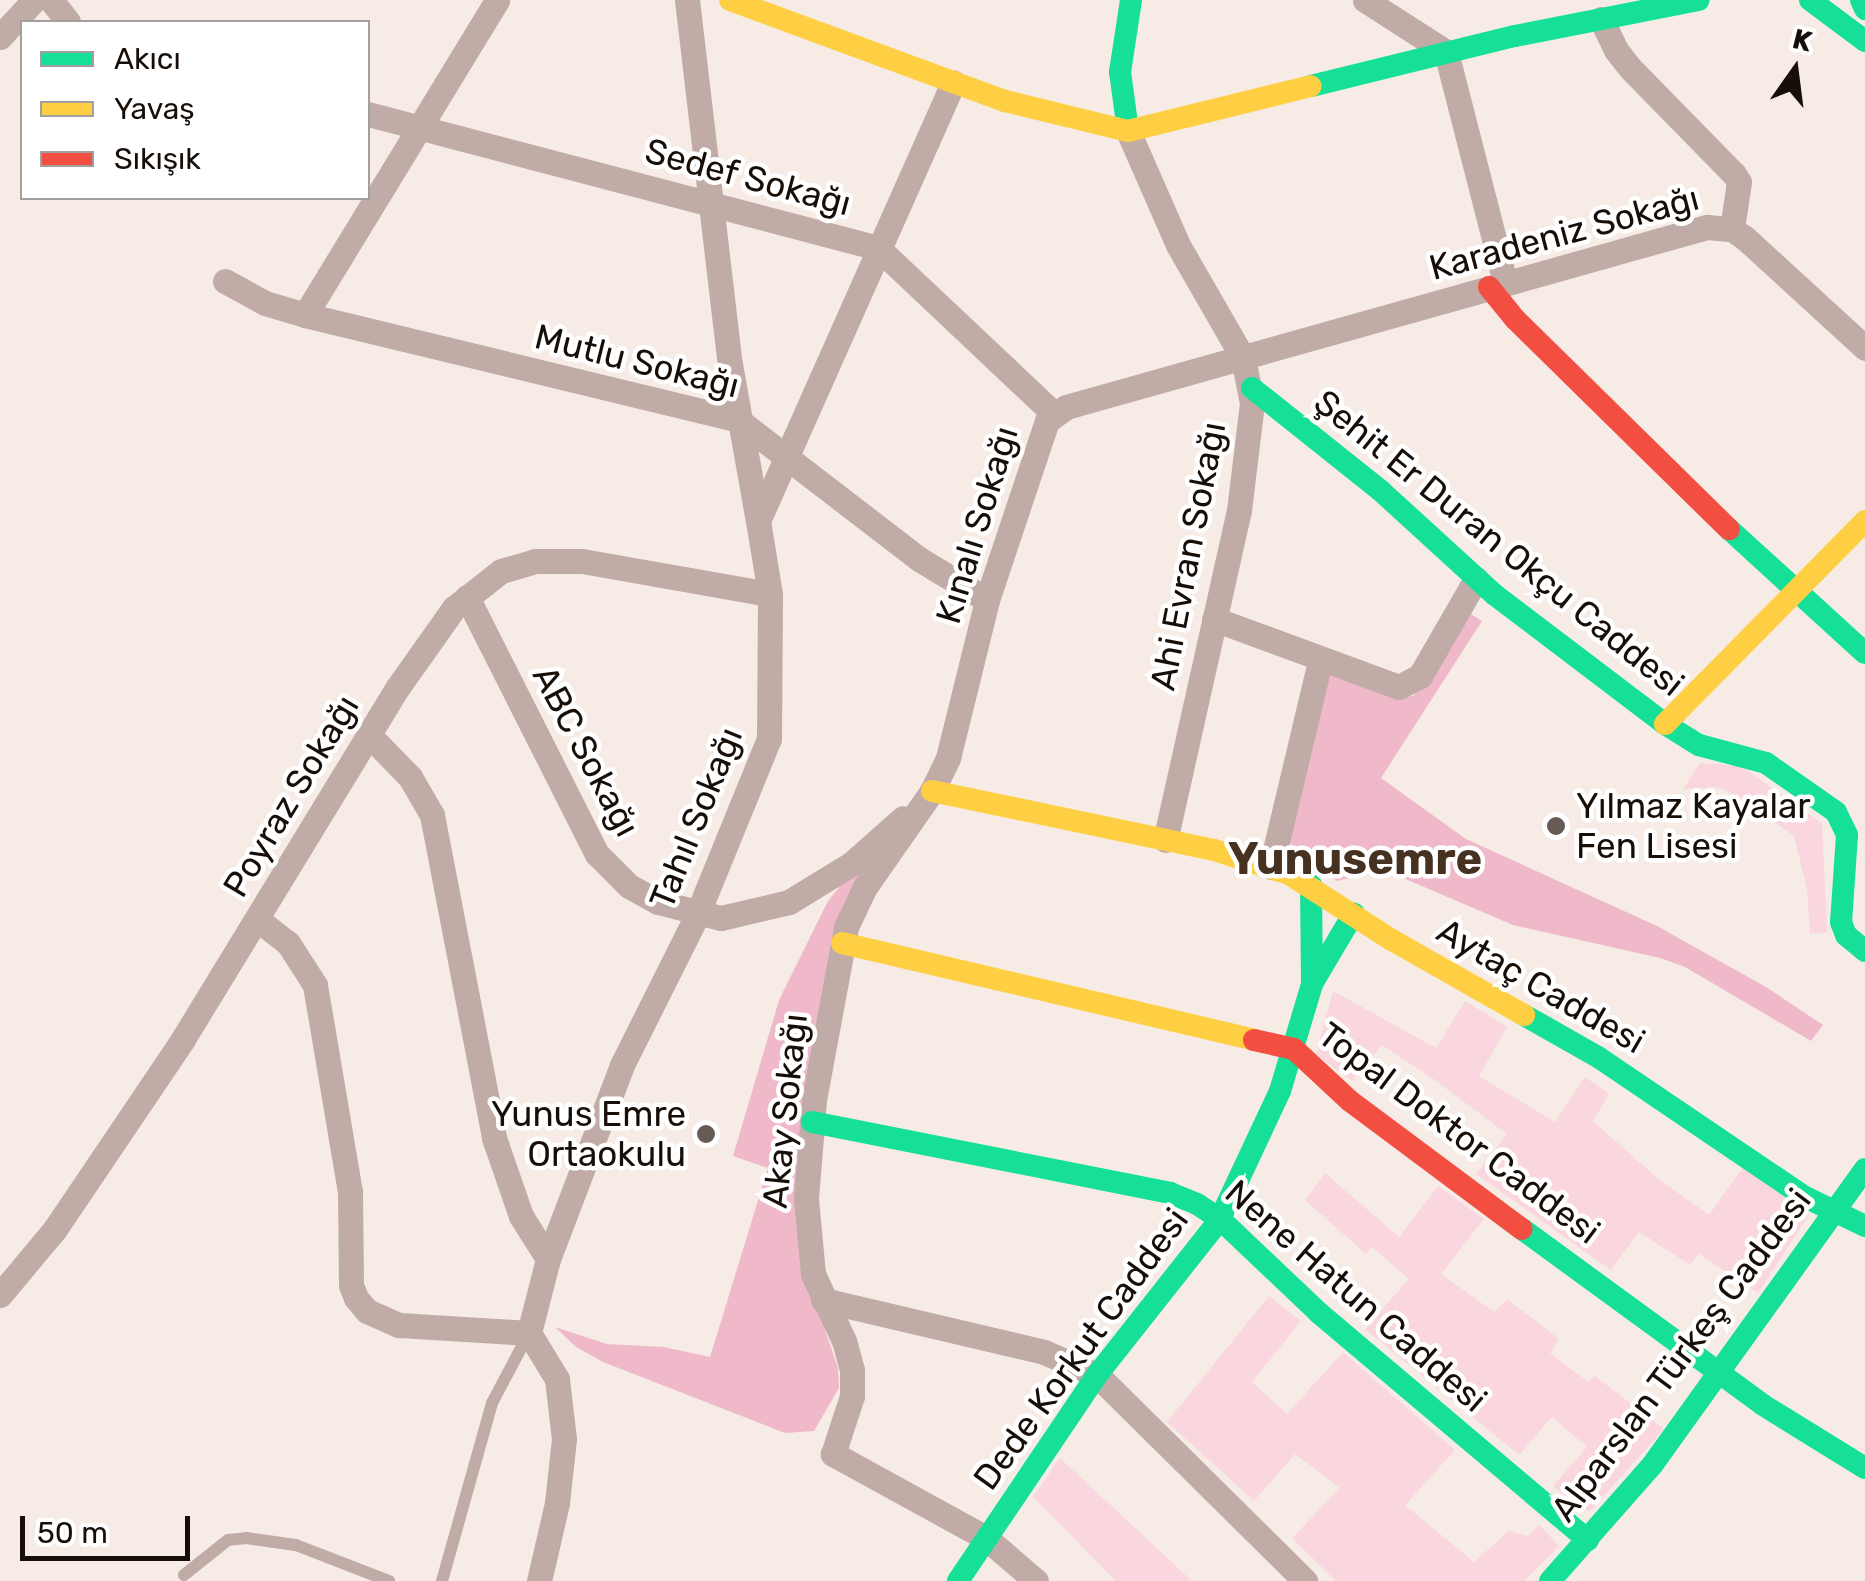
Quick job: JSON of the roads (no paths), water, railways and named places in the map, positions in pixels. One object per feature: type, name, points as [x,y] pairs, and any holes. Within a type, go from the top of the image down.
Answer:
[{"type":"street","points":[[0,37],[34,0]]},
{"type":"street","points":[[51,0],[66,20]]},
{"type":"street","points":[[305,315],[497,0]]},
{"type":"street","name":"Tahıl Sokağı","points":[[529,1333],[548,1259],[622,1066],[697,915],[770,739],[770,594],[738,420],[687,0]]},
{"type":"street","points":[[730,0],[1005,101],[1128,131],[1446,52],[1682,1]]},
{"type":"street","points":[[1128,131],[1120,72],[1131,0]]},
{"type":"street","points":[[1365,0],[1446,52],[1497,285],[1515,319],[1797,593],[1865,653]]},
{"type":"street","points":[[1810,0],[1865,41]]},
{"type":"street","points":[[1861,0],[1865,9]]},
{"type":"street","points":[[1601,19],[1616,50],[1739,182],[1732,229]]},
{"type":"street","points":[[758,521],[954,82]]},
{"type":"street","name":"Sedef Sokağı","points":[[370,115],[878,248],[1053,413]]},
{"type":"street","name":"Ahi Evran Sokağı","points":[[1128,131],[1178,245],[1243,358],[1252,388],[1244,480],[1165,840]]},
{"type":"street","name":"Karadeniz Sokağı","points":[[1243,358],[1684,232],[1718,226],[1732,229],[1865,348]]},
{"type":"street","name":"Mutlu Sokağı","points":[[225,281],[265,303],[305,315],[738,420],[920,559],[988,600]]},
{"type":"street","name":"Kınalı Sokağı","points":[[932,791],[957,732],[988,600],[1041,432],[1053,413],[1243,358]]},
{"type":"street","name":"Şehit Er Duran Okçu Caddesi","points":[[1252,388],[1380,491],[1476,579],[1665,724],[1699,744],[1766,763],[1855,822],[1841,922],[1846,934],[1865,951]]},
{"type":"street","points":[[1665,724],[1865,521]]},
{"type":"street","name":"Poyraz Sokağı","points":[[0,1296],[55,1229],[257,919],[430,636],[467,598],[502,571],[535,561],[582,562],[770,594]]},
{"type":"street","points":[[1214,619],[1382,684],[1407,686],[1420,676],[1476,579]]},
{"type":"street","name":"ABC Sokağı","points":[[467,598],[597,854],[629,886],[697,915],[736,916],[789,902],[850,864],[932,791]]},
{"type":"street","points":[[1271,867],[1320,661]]},
{"type":"street","points":[[369,735],[410,776],[432,814],[494,1138],[521,1216],[548,1259]]},
{"type":"street","name":"Aytaç Caddesi","points":[[932,791],[1165,840],[1271,867],[1310,885],[1392,940],[1598,1057],[1833,1211],[1865,1226]]},
{"type":"street","name":"Akay Sokağı","points":[[932,791],[854,905],[842,944],[812,1122],[808,1239],[813,1274],[852,1370],[852,1396],[833,1454],[986,1538],[1036,1581]]},
{"type":"street","name":"Dede Korkut Caddesi","points":[[1310,885],[1312,984]]},
{"type":"street","name":"Dede Korkut Caddesi","points":[[958,1581],[1098,1375],[1220,1219],[1260,1139],[1294,1049],[1312,984],[1354,913]]},
{"type":"street","points":[[257,919],[288,944],[315,985],[350,1190],[351,1285],[356,1298],[367,1311],[399,1324],[529,1333],[557,1379],[562,1403],[557,1502],[540,1581]]},
{"type":"street","name":"Topal Doktor Caddesi","points":[[842,944],[1294,1049],[1388,1130],[1718,1372],[1865,1468]]},
{"type":"street","name":"Nene Hatun Caddesi","points":[[812,1122],[1170,1192],[1220,1219],[1320,1313],[1588,1540]]},
{"type":"street","name":"Alparslan Türkeş Caddesi","points":[[1550,1581],[1652,1464],[1865,1170]]},
{"type":"street","points":[[824,1300],[1044,1352],[1098,1375],[1305,1581]]},
{"type":"lane","points":[[442,1581],[492,1403],[529,1333]]},
{"type":"lane","points":[[184,1574],[228,1540],[246,1538],[296,1545],[389,1581]]},
{"type":"place","name":"Yılmaz Kayalar Fen Lisesi","points":[[1556,826]]},
{"type":"place","name":"Yunus Emre Ortaokulu","points":[[706,1134]]},
{"type":"district","name":"Yunusemre","points":[[1355,859]]}]
